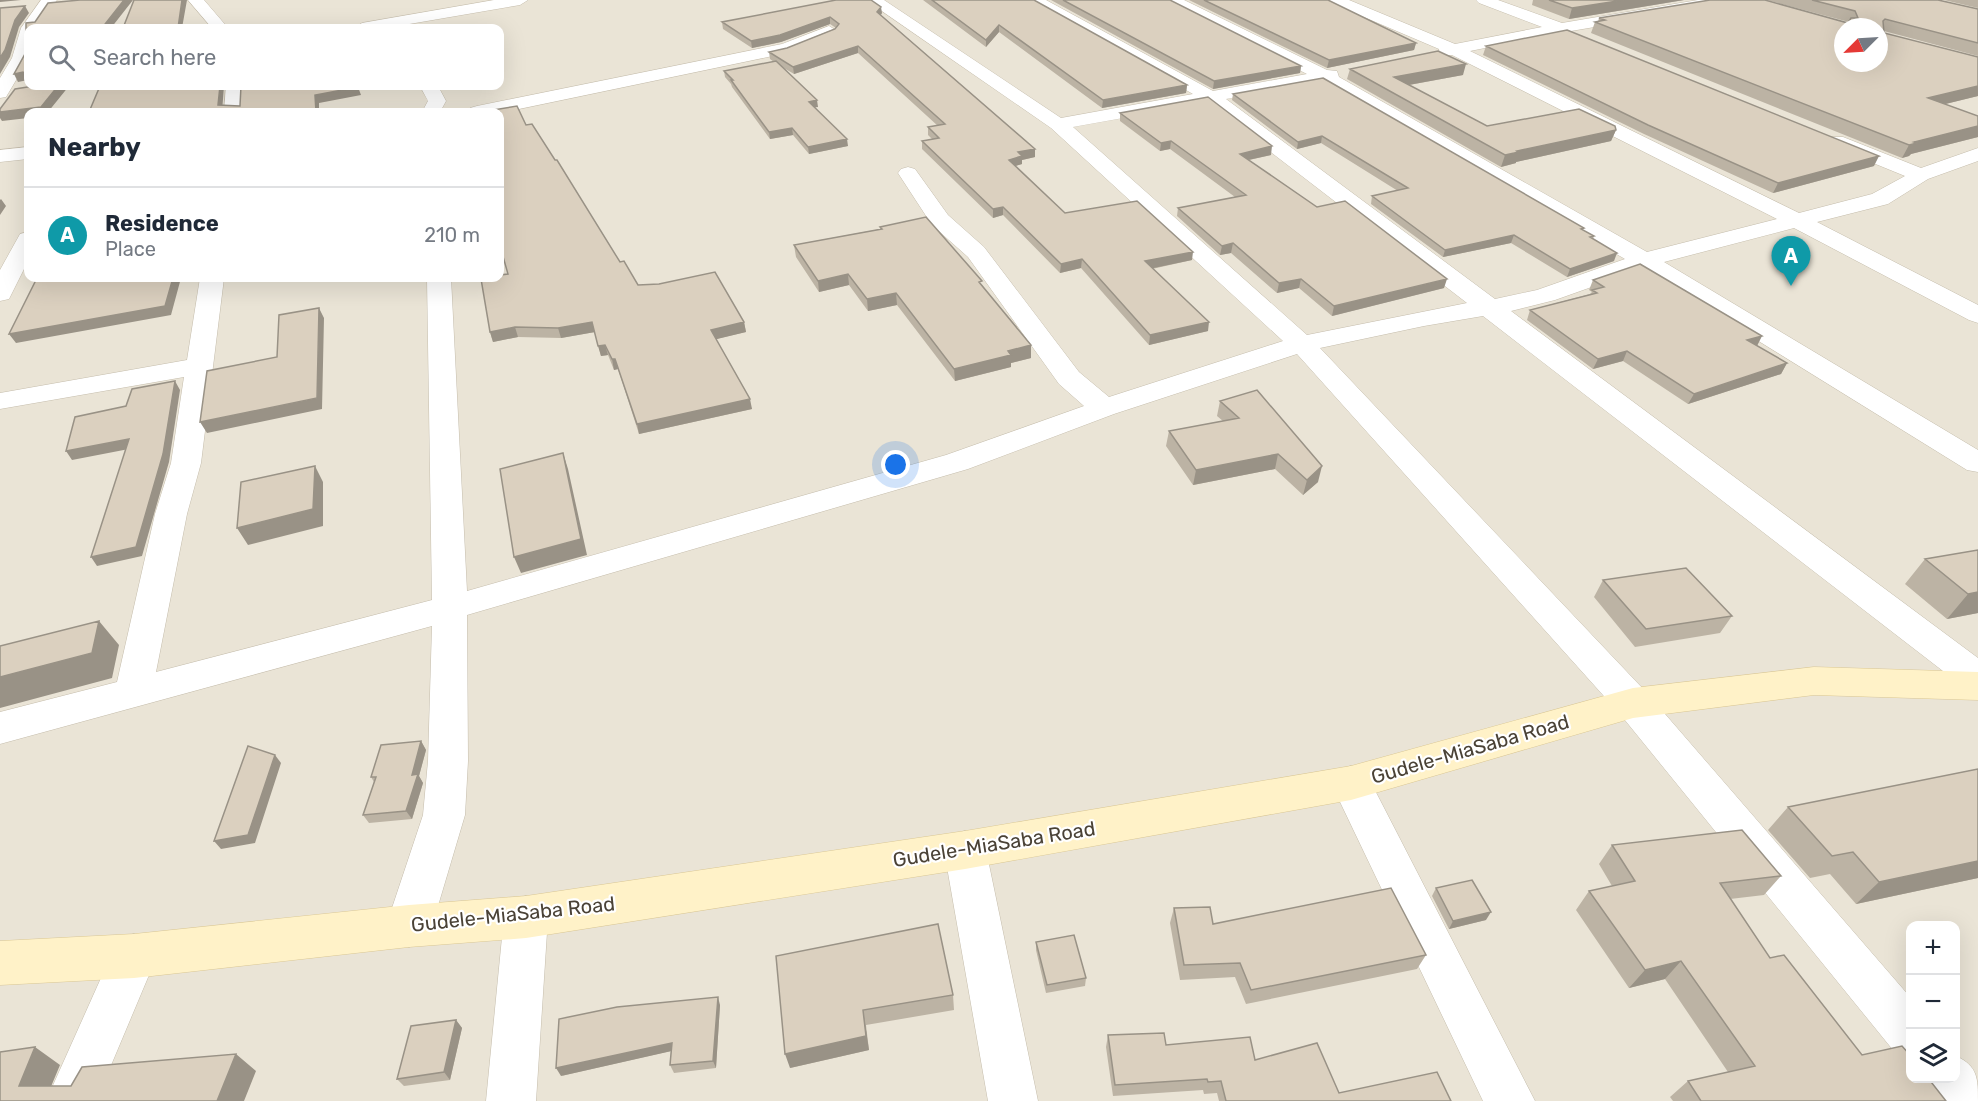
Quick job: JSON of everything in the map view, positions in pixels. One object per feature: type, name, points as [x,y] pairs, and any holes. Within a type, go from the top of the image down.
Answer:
[{"type":"street","points":[[196,0],[217,24]]},
{"type":"street","points":[[394,24],[520,0]]},
{"type":"street","points":[[874,0],[1058,124],[1302,344],[1633,703],[1908,1029]]},
{"type":"street","points":[[1035,0],[1211,97],[1978,678]]},
{"type":"street","points":[[1172,0],[1336,74],[1978,463]]},
{"type":"street","points":[[1336,0],[1455,50],[1800,222],[1978,315]]},
{"type":"street","points":[[1484,0],[1592,41]]},
{"type":"street","points":[[1422,56],[1559,28],[1725,0]]},
{"type":"street","points":[[31,24],[48,2]]},
{"type":"street","points":[[24,6],[66,2]]},
{"type":"street","points":[[496,108],[787,48],[829,31]]},
{"type":"street","points":[[1,93],[21,58],[24,45]]},
{"type":"street","points":[[1058,124],[1336,74]]},
{"type":"street","points":[[1,93],[20,89]]},
{"type":"street","points":[[233,108],[235,90]]},
{"type":"street","points":[[431,90],[437,100],[433,108]]},
{"type":"street","points":[[1822,135],[1921,175]]},
{"type":"street","points":[[0,156],[24,153]]},
{"type":"street","points":[[0,729],[450,608],[957,462],[1104,408],[1302,344],[1424,318],[1491,308],[1546,295],[1644,260],[1800,222],[1880,199],[1921,175],[1978,154]]},
{"type":"street","points":[[908,172],[940,220],[976,252],[1063,371],[1104,408]]},
{"type":"street","points":[[0,294],[24,247]]},
{"type":"street","points":[[133,693],[171,514],[186,463],[212,282]]},
{"type":"street","points":[[409,926],[444,815],[448,761],[450,608],[439,282]]},
{"type":"street","points":[[0,401],[201,366]]},
{"type":"street","name":"Gudele-MiaSaba Road","points":[[0,963],[134,956],[409,926],[526,916],[965,850],[1351,783],[1633,703],[1814,681],[1978,686]]},
{"type":"street","points":[[1351,783],[1510,1101]]},
{"type":"street","points":[[965,850],[1013,1101]]},
{"type":"street","points":[[511,1101],[526,916]]},
{"type":"street","points":[[71,1101],[134,956]]},
{"type":"street","points":[[1952,1083],[1966,1101]]},
{"type":"shaded area","points":[[0,0],[1978,0],[1978,1101],[0,1101]]},
{"type":"building","points":[[124,0],[105,24],[26,24],[35,22],[48,3]]},
{"type":"building","points":[[134,0],[182,0],[179,24],[125,24]]},
{"type":"building","points":[[836,0],[871,0],[881,7],[877,12],[1035,149],[1018,152],[1022,156],[1009,160],[1065,213],[1137,201],[1193,252],[1145,261],[1209,322],[1150,335],[1082,259],[1061,264],[1003,207],[993,209],[922,141],[939,138],[928,127],[945,124],[858,46],[793,67],[769,52],[787,48],[835,29],[839,24],[830,17],[780,35],[751,41],[722,22]]},
{"type":"building","points":[[932,0],[1034,0],[1187,85],[1103,100],[999,25],[986,40]]},
{"type":"building","points":[[1063,0],[1170,0],[1301,66],[1214,81]]},
{"type":"building","points":[[1204,0],[1328,0],[1416,43],[1329,60]]},
{"type":"building","points":[[1549,0],[1624,0],[1572,8]]},
{"type":"building","points":[[1710,0],[1765,0],[1834,19],[1834,72],[1888,72],[1888,34],[1978,57],[1978,86],[1928,98],[1978,116],[1978,126],[1909,145],[1595,22],[1605,20],[1599,18]]},
{"type":"building","points":[[1812,0],[1938,0],[1978,9],[1978,43],[1888,18],[1858,18],[1855,11]]},
{"type":"building","points":[[25,6],[15,20],[0,58],[0,8]]},
{"type":"building","points":[[1567,30],[1879,156],[1778,183],[1648,125],[1486,46]]},
{"type":"building","points":[[1438,51],[1466,64],[1394,77],[1487,126],[1579,109],[1615,126],[1616,130],[1505,155],[1350,69]]},
{"type":"building","points":[[24,56],[24,73],[14,74]]},
{"type":"building","points":[[776,61],[817,100],[809,102],[847,139],[808,147],[792,128],[769,132],[731,80],[733,80],[724,71]]},
{"type":"building","points":[[1323,78],[1584,228],[1581,229],[1594,236],[1590,237],[1617,253],[1570,269],[1514,235],[1445,250],[1372,196],[1408,188],[1322,136],[1298,142],[1233,94]]},
{"type":"building","points":[[15,89],[55,90],[41,107],[0,112]]},
{"type":"building","points":[[98,90],[220,90],[218,105],[240,106],[241,90],[342,90],[315,95],[316,108],[91,108]]},
{"type":"building","points":[[1208,97],[1272,146],[1240,154],[1317,207],[1345,201],[1447,279],[1334,306],[1301,279],[1279,283],[1233,243],[1222,246],[1178,208],[1246,195],[1171,141],[1161,143],[1120,113]]},
{"type":"building","points":[[517,106],[526,125],[532,124],[620,262],[624,261],[638,285],[659,284],[715,272],[744,322],[711,330],[750,399],[637,424],[615,359],[612,359],[605,345],[598,346],[592,322],[558,328],[515,327],[490,332],[482,282],[504,282],[504,274],[508,274],[504,260],[504,108]]},
{"type":"building","points":[[926,217],[982,281],[979,282],[1031,345],[1008,351],[1011,355],[954,369],[896,293],[867,299],[848,274],[818,281],[794,245],[882,229],[880,227]]},
{"type":"building","points":[[1640,264],[1762,336],[1747,340],[1787,363],[1694,394],[1627,351],[1598,359],[1530,310],[1597,293],[1592,290],[1604,287],[1593,280]]},
{"type":"building","points":[[35,282],[172,282],[165,306],[9,334]]},
{"type":"building","points":[[319,308],[317,398],[200,422],[207,371],[277,357],[279,315]]},
{"type":"building","points":[[175,381],[163,454],[136,547],[91,557],[129,439],[66,451],[75,417],[126,406],[132,389]]},
{"type":"building","points":[[1257,390],[1322,466],[1307,480],[1278,454],[1196,470],[1169,431],[1239,418],[1220,401]]},
{"type":"building","points":[[563,453],[581,539],[514,557],[500,469]]},
{"type":"building","points":[[315,466],[313,509],[237,528],[241,482]]},
{"type":"building","points":[[1978,550],[1978,592],[1968,594],[1925,559]]},
{"type":"building","points":[[1686,568],[1732,616],[1646,629],[1603,580]]},
{"type":"building","points":[[99,621],[92,653],[0,677],[0,646]]},
{"type":"building","points":[[421,741],[412,775],[418,774],[406,811],[363,815],[376,777],[371,777],[381,745]]},
{"type":"building","points":[[248,746],[275,755],[248,835],[214,841]]},
{"type":"building","points":[[1978,769],[1978,861],[1879,882],[1853,852],[1832,856],[1788,807]]},
{"type":"building","points":[[1742,830],[1781,876],[1720,883],[1770,958],[1784,955],[1862,1055],[1902,1046],[1906,1050],[1906,1083],[1932,1083],[1946,1101],[1701,1101],[1688,1081],[1755,1066],[1681,961],[1645,970],[1589,891],[1635,881],[1612,845]]},
{"type":"building","points":[[1472,880],[1491,912],[1453,921],[1436,888]]},
{"type":"building","points":[[1391,888],[1426,955],[1251,990],[1240,963],[1184,965],[1174,908],[1210,907],[1213,924]]},
{"type":"building","points":[[938,924],[953,995],[863,1010],[866,1036],[785,1054],[776,956]]},
{"type":"building","points":[[1074,935],[1086,978],[1047,985],[1036,942]]},
{"type":"building","points":[[718,997],[713,1061],[670,1065],[672,1043],[556,1068],[559,1019],[617,1007]]},
{"type":"building","points":[[456,1020],[444,1072],[397,1079],[411,1026]]},
{"type":"building","points":[[1164,1033],[1166,1045],[1250,1037],[1255,1060],[1317,1043],[1339,1093],[1437,1072],[1451,1101],[1226,1101],[1221,1081],[1208,1082],[1207,1079],[1115,1085],[1108,1035]]},
{"type":"building","points":[[35,1047],[19,1086],[71,1086],[82,1067],[236,1054],[217,1101],[0,1101],[0,1052]]},
{"type":"place","name":"Residence","points":[[1791,286]]}]
